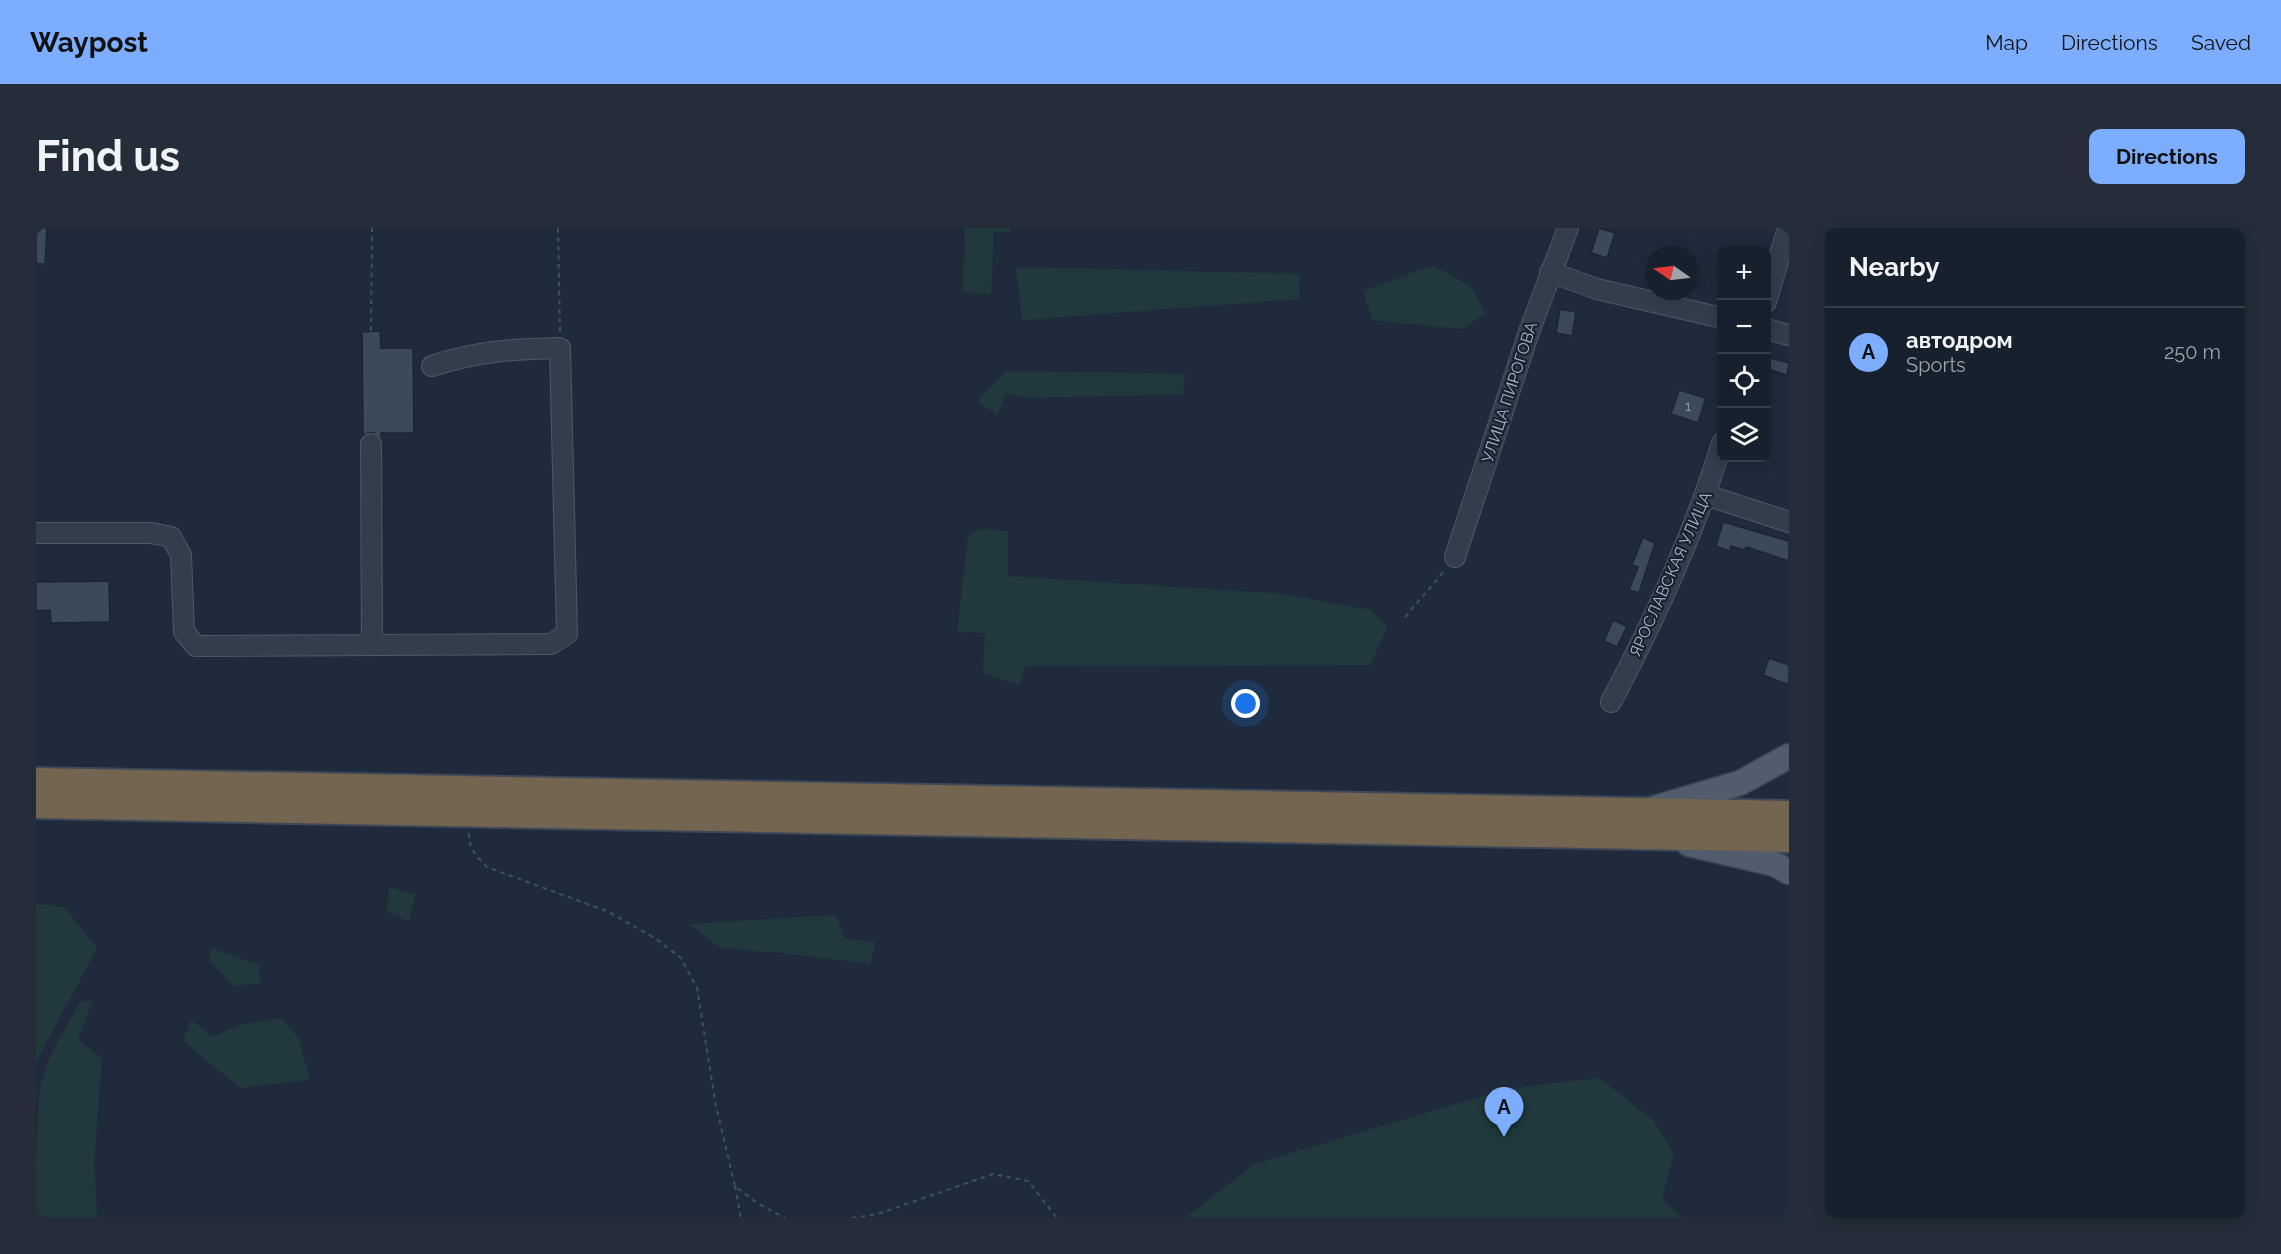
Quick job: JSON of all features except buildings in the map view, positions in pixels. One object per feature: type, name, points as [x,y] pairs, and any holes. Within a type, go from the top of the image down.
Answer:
[{"type":"highway","points":[[36,783],[1645,824],[1789,837]]},
{"type":"highway","points":[[36,804],[471,812],[1645,824],[1789,816]]},
{"type":"main road","points":[[1645,824],[1740,783],[1789,756]]},
{"type":"main road","points":[[1645,824],[1775,864],[1789,872]]},
{"type":"street","name":"УЛИЦА ПИРОГОВА","points":[[1455,557],[1528,332],[1568,228]]},
{"type":"street","points":[[1768,300],[1788,228]]},
{"type":"street","points":[[1550,272],[1597,289],[1717,317]]},
{"type":"street","points":[[1771,330],[1789,335]]},
{"type":"street","points":[[36,533],[151,533],[171,537],[181,555],[184,632],[196,646],[551,644],[567,634],[560,348],[512,349],[465,355],[432,366]]},
{"type":"street","points":[[371,444],[372,645]]},
{"type":"street","name":"ЯРОСЛАВСКАЯ УЛИЦА","points":[[1611,702],[1634,659],[1706,495],[1717,459]]},
{"type":"street","points":[[1706,495],[1789,522]]},
{"type":"path","points":[[371,332],[372,228]]},
{"type":"path","points":[[558,228],[560,348]]},
{"type":"path","points":[[1405,617],[1455,557]]},
{"type":"path","points":[[471,812],[468,841],[476,856],[487,867],[609,912],[656,939],[681,958],[697,988],[716,1106],[741,1218]]},
{"type":"path","points":[[852,1218],[878,1214],[993,1174],[1028,1181],[1057,1218]]},
{"type":"path","points":[[735,1186],[757,1203],[785,1218]]},
{"type":"green space","points":[[965,228],[1010,228],[1010,232],[994,232],[991,295],[963,291]]},
{"type":"green space","points":[[1433,265],[1472,288],[1485,313],[1463,329],[1372,320],[1364,291]]},
{"type":"green space","points":[[1016,267],[1300,274],[1299,299],[1022,320]]},
{"type":"green space","points":[[1006,371],[1185,374],[1183,394],[1028,398],[1006,393],[997,415],[978,401]]},
{"type":"green space","points":[[980,529],[1008,531],[1008,576],[1282,594],[1371,610],[1387,627],[1370,665],[1026,666],[1019,685],[983,673],[985,633],[957,632],[968,537]]},
{"type":"green space","points":[[389,887],[416,895],[408,921],[387,912]]},
{"type":"green space","points":[[36,904],[64,907],[97,948],[36,1062]]},
{"type":"green space","points":[[836,915],[845,939],[875,942],[870,964],[721,948],[689,924]]},
{"type":"green space","points":[[212,948],[259,965],[261,983],[233,986],[209,960]]},
{"type":"green space","points":[[93,1001],[78,1039],[102,1059],[94,1161],[97,1218],[36,1218],[38,1121],[43,1077],[57,1044],[80,1002]]},
{"type":"green space","points":[[280,1018],[299,1039],[310,1080],[240,1088],[183,1041],[191,1020],[213,1037],[239,1025]]},
{"type":"green space","points":[[1599,1078],[1653,1120],[1674,1154],[1662,1198],[1682,1218],[1185,1218],[1255,1164],[1506,1089]]},
{"type":"place","name":"автодром","points":[[1504,1137]]}]
